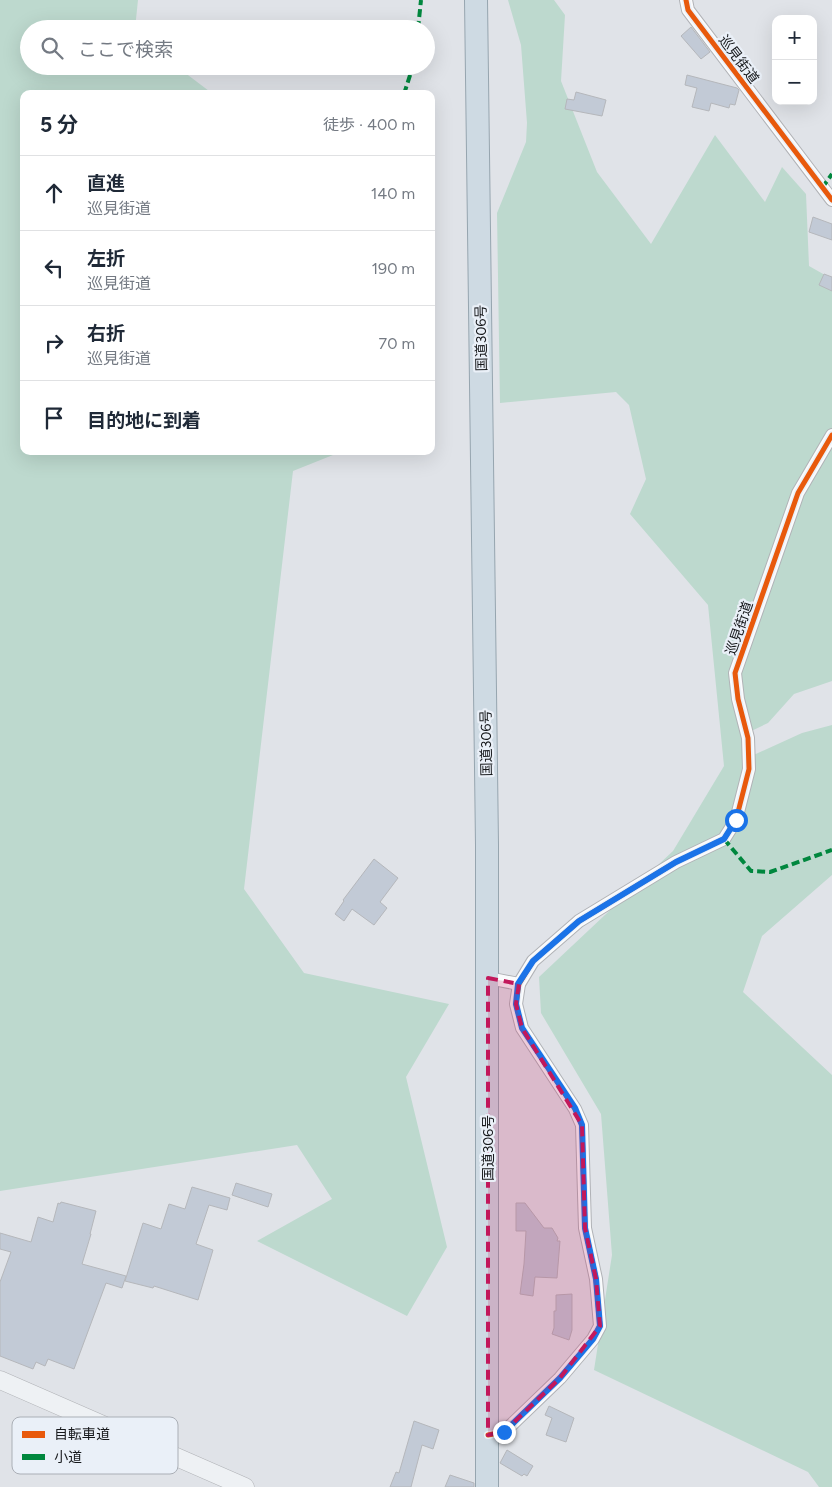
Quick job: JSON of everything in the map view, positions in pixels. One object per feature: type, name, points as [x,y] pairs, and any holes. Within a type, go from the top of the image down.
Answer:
[{"type":"highway","name":"国道306号","points":[[476,0],[482,355],[488,978],[487,1487]]},
{"type":"main road","points":[[0,1380],[85,1417]]},
{"type":"main road","points":[[178,1458],[245,1487]]},
{"type":"street","name":"巡見街道","points":[[686,0],[688,10],[832,200]]},
{"type":"street","name":"巡見街道","points":[[518,984],[533,961],[579,921],[676,862],[724,839],[736,820],[750,769],[748,738],[738,699],[735,673],[798,493],[832,435]]},
{"type":"street","points":[[488,978],[518,984],[516,1004],[522,1028],[575,1108],[582,1125],[585,1228],[596,1279],[600,1326],[593,1339],[560,1378],[504,1432],[488,1435]]},
{"type":"highlighted area","points":[[488,978],[519,984],[516,1004],[522,1028],[582,1125],[585,1228],[596,1279],[600,1326],[560,1378],[504,1432],[488,1435]]},
{"type":"green space","points":[[0,0],[138,0],[136,20],[20,20],[20,75],[188,75],[208,90],[20,90],[20,455],[333,455],[293,471],[244,889],[304,973],[449,1004],[406,1077],[447,1247],[407,1316],[257,1241],[332,1199],[297,1145],[0,1191]]},
{"type":"green space","points":[[508,0],[554,0],[565,15],[561,81],[597,172],[651,244],[715,135],[765,202],[782,167],[806,194],[809,266],[832,279],[832,681],[794,694],[768,723],[745,734],[747,758],[802,733],[832,725],[832,875],[762,936],[743,992],[832,1075],[832,1487],[819,1487],[808,1472],[594,1370],[612,1255],[601,1114],[541,1013],[539,977],[673,851],[724,766],[708,605],[630,514],[646,479],[629,405],[616,392],[500,403],[497,213],[526,142],[527,123],[521,45]]},
{"type":"building","points":[[691,27],[710,52],[701,59],[681,36]]},
{"type":"building","points":[[687,75],[737,88],[739,90],[735,105],[730,104],[729,108],[711,103],[709,111],[692,107],[697,88],[685,85]]},
{"type":"building","points":[[576,92],[606,100],[602,116],[565,109],[567,99],[574,100]]},
{"type":"building","points":[[813,217],[832,224],[832,240],[809,232]]},
{"type":"building","points":[[824,274],[832,277],[832,291],[819,285]]},
{"type":"building","points":[[374,859],[398,878],[380,902],[387,908],[374,925],[352,909],[344,921],[335,914],[343,900]]},
{"type":"building","points":[[236,1183],[272,1194],[268,1207],[232,1195]]},
{"type":"building","points":[[192,1187],[230,1198],[227,1210],[209,1205],[196,1244],[213,1250],[198,1300],[154,1286],[153,1288],[125,1281],[143,1223],[161,1229],[169,1204],[185,1209]]},
{"type":"building","points":[[61,1202],[96,1211],[82,1264],[126,1276],[122,1288],[106,1283],[74,1369],[48,1359],[45,1366],[36,1362],[33,1369],[0,1356],[0,1282],[11,1252],[0,1249],[0,1233],[31,1242],[38,1217],[53,1222],[58,1203],[60,1204]]},
{"type":"building","points":[[516,1203],[525,1203],[544,1228],[552,1228],[558,1238],[557,1241],[560,1241],[557,1278],[535,1277],[533,1296],[520,1294],[526,1231],[516,1231]]},
{"type":"building","points":[[572,1294],[572,1330],[569,1340],[552,1334],[554,1311],[556,1311],[556,1295]]},
{"type":"building","points":[[549,1406],[574,1418],[566,1442],[546,1435],[552,1418],[545,1415]]},
{"type":"building","points":[[414,1421],[439,1430],[433,1449],[422,1445],[411,1487],[390,1487],[396,1472],[399,1473]]},
{"type":"building","points":[[507,1450],[533,1466],[527,1476],[524,1474],[522,1476],[500,1463]]},
{"type":"building","points":[[450,1475],[474,1483],[474,1487],[445,1487]]},
{"type":"marked path","points":[[419,20],[421,0]]},
{"type":"marked path","points":[[405,90],[410,75]]},
{"type":"marked path","points":[[822,188],[832,174]]},
{"type":"marked path","points":[[724,839],[751,871],[770,872],[832,850]]},
{"type":"cycle path","points":[[686,0],[688,10],[832,200]]},
{"type":"cycle path","points":[[488,1435],[504,1432],[560,1378],[593,1339],[600,1326],[596,1279],[585,1228],[582,1125],[575,1109],[522,1028],[516,1004],[519,984],[533,961],[579,921],[676,862],[724,839],[736,820],[749,769],[748,738],[738,699],[735,673],[798,493],[832,435]]},
{"type":"route","points":[[504,1432],[560,1378],[593,1339],[600,1326],[600,1307],[596,1279],[585,1228],[582,1125],[575,1108],[522,1028],[516,1004],[518,984],[533,961],[579,921],[676,862],[724,839],[736,820]]}]
